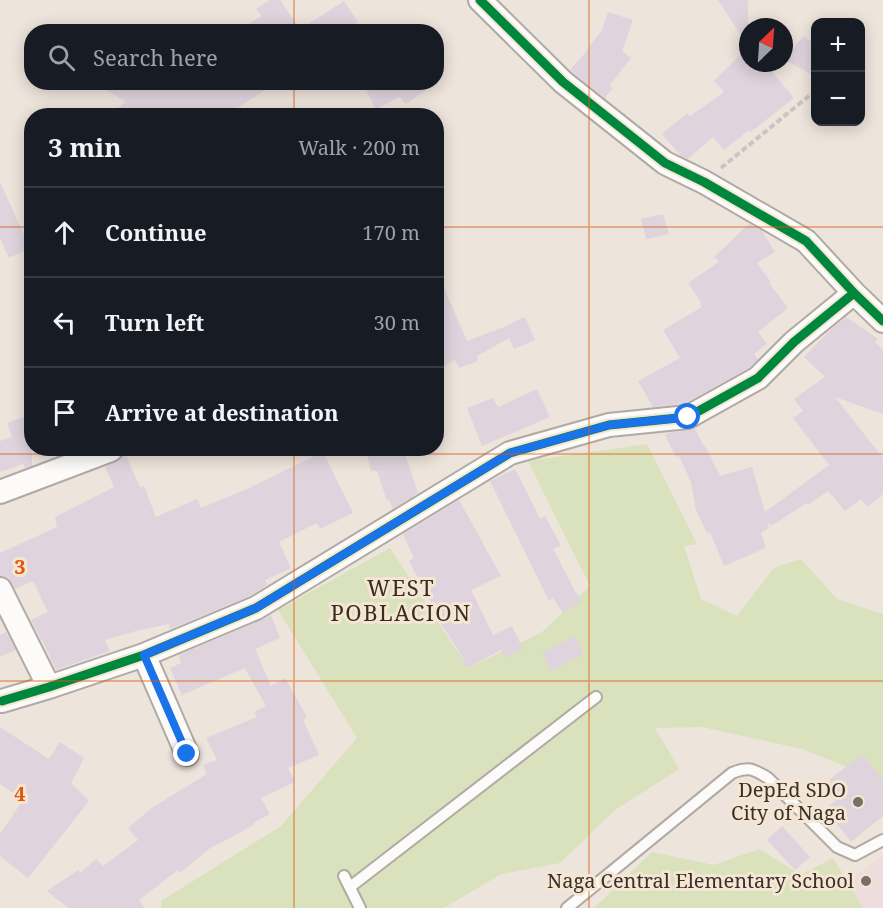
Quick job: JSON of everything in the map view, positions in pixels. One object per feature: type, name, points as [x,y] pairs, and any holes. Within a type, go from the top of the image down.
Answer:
[{"type":"street","points":[[480,0],[563,82],[665,163],[704,182],[806,241],[883,321]]},
{"type":"street","points":[[2,701],[144,655],[256,608],[510,453],[609,425],[688,417],[758,378],[794,342],[854,293]]},
{"type":"street","points":[[0,492],[95,456]]},
{"type":"street","points":[[0,589],[50,687]]},
{"type":"street","points":[[144,655],[187,754]]},
{"type":"lane","points":[[350,887],[596,697]]},
{"type":"lane","points":[[567,908],[732,773],[745,768],[768,778],[837,847],[855,855],[883,840]]},
{"type":"lane","points":[[344,876],[360,908]]},
{"type":"path","points":[[704,182],[810,95]]},
{"type":"shaded area","name":"Naga Central Elementary School","points":[[883,855],[883,908],[814,908]]},
{"type":"green space","points":[[647,444],[697,544],[684,546],[701,599],[737,616],[774,568],[801,559],[837,599],[883,614],[883,781],[802,749],[702,727],[655,728],[679,769],[615,810],[560,863],[501,874],[444,908],[161,908],[161,901],[281,826],[357,738],[278,610],[390,548],[468,668],[542,632],[590,586],[528,461]]},
{"type":"green space","points":[[759,849],[801,875],[833,858],[863,908],[593,908],[652,852],[714,865]]},
{"type":"building","points":[[270,0],[280,0],[297,24],[248,24],[261,16],[256,9]]},
{"type":"building","points":[[718,0],[748,0],[748,18],[739,18],[739,32]]},
{"type":"building","points":[[344,1],[358,22],[355,24],[308,24]]},
{"type":"building","points":[[608,12],[633,20],[622,51],[631,58],[609,86],[613,88],[605,98],[570,70],[602,30]]},
{"type":"building","points":[[803,36],[811,42],[811,74],[793,64],[793,49]]},
{"type":"building","points":[[739,56],[739,72],[772,72],[794,98],[724,150],[713,137],[688,159],[681,156],[662,134],[687,113],[690,116],[724,92],[714,81]]},
{"type":"building","points":[[106,90],[265,90],[237,108],[117,108],[126,102]]},
{"type":"building","points":[[366,90],[426,90],[406,104],[400,97],[375,108]]},
{"type":"building","points":[[0,182],[24,235],[24,251],[9,258],[0,238]]},
{"type":"building","points":[[663,214],[669,234],[646,239],[641,219]]},
{"type":"building","points":[[749,224],[763,232],[775,252],[757,263],[788,308],[758,332],[767,344],[754,354],[758,359],[750,367],[684,404],[653,407],[638,381],[680,358],[663,330],[702,307],[688,283],[719,262],[714,257]]},
{"type":"building","points":[[444,288],[467,341],[525,317],[535,340],[514,349],[509,338],[477,356],[478,361],[459,368],[455,360],[444,366]]},
{"type":"building","points":[[846,317],[878,339],[875,342],[883,350],[883,414],[835,397],[883,458],[883,494],[868,507],[861,499],[845,511],[828,491],[771,526],[767,521],[769,528],[761,533],[766,548],[724,566],[710,532],[707,533],[696,510],[691,482],[679,456],[676,457],[665,435],[695,429],[720,476],[752,467],[765,512],[829,465],[793,418],[803,411],[794,399],[825,377],[804,357]]},
{"type":"building","points":[[537,389],[550,417],[482,446],[467,408],[493,398],[498,407]]},
{"type":"building","points":[[24,417],[24,456],[32,456],[32,466],[25,468],[23,464],[0,472],[0,441],[12,437],[7,423]]},
{"type":"building","points":[[122,456],[126,456],[140,487],[144,486],[156,517],[197,499],[201,508],[247,489],[315,456],[325,456],[353,513],[320,529],[317,523],[279,542],[291,568],[265,580],[267,585],[250,596],[170,629],[169,624],[105,640],[110,651],[56,670],[31,620],[48,612],[33,581],[15,589],[8,578],[0,576],[0,553],[57,527],[55,517],[114,487],[105,467],[121,459]]},
{"type":"building","points":[[367,456],[406,456],[418,493],[393,509],[389,500],[387,501],[377,471],[371,471]]},
{"type":"building","points":[[515,469],[540,519],[545,516],[561,546],[553,549],[581,601],[563,613],[553,598],[549,601],[490,481]]},
{"type":"building","points":[[459,500],[501,576],[471,590],[493,635],[512,626],[523,649],[504,658],[501,650],[467,668],[434,613],[436,612],[409,561],[414,558],[403,534]]},
{"type":"building","points":[[271,615],[280,638],[255,649],[271,686],[285,678],[307,717],[303,720],[319,755],[288,768],[295,782],[261,798],[270,814],[209,849],[180,873],[178,870],[139,900],[144,908],[68,908],[47,891],[78,870],[80,873],[96,859],[103,866],[138,840],[128,828],[153,807],[207,774],[203,765],[217,760],[206,738],[257,717],[254,712],[266,706],[245,668],[182,695],[170,668],[181,663],[179,655]]},
{"type":"building","points":[[6,632],[16,650],[0,657],[0,635]]},
{"type":"building","points":[[574,636],[584,654],[551,671],[542,653]]},
{"type":"building","points":[[0,727],[49,759],[60,742],[84,758],[71,783],[89,801],[28,878],[0,856],[0,834],[23,800],[0,784]]},
{"type":"building","name":"DepEd SDO City of Naga","points":[[862,754],[883,780],[883,816],[851,842],[825,809],[842,796],[829,780]]},
{"type":"building","points":[[782,826],[810,857],[795,870],[767,840]]},
{"type":"cycle path","points":[[480,0],[563,82],[665,163],[704,182],[806,241],[883,321]]},
{"type":"cycle path","points":[[2,701],[144,655],[256,608],[510,453],[609,425],[688,417],[758,378],[794,342],[854,293]]},
{"type":"place","name":"DepEd SDO City of Naga","points":[[858,802]]},
{"type":"place","name":"Naga Central Elementary School","points":[[866,881]]},
{"type":"district","name":"WEST POBLACION","points":[[401,600]]},
{"type":"route","points":[[187,754],[144,655],[256,608],[510,453],[609,425],[688,417]]}]
